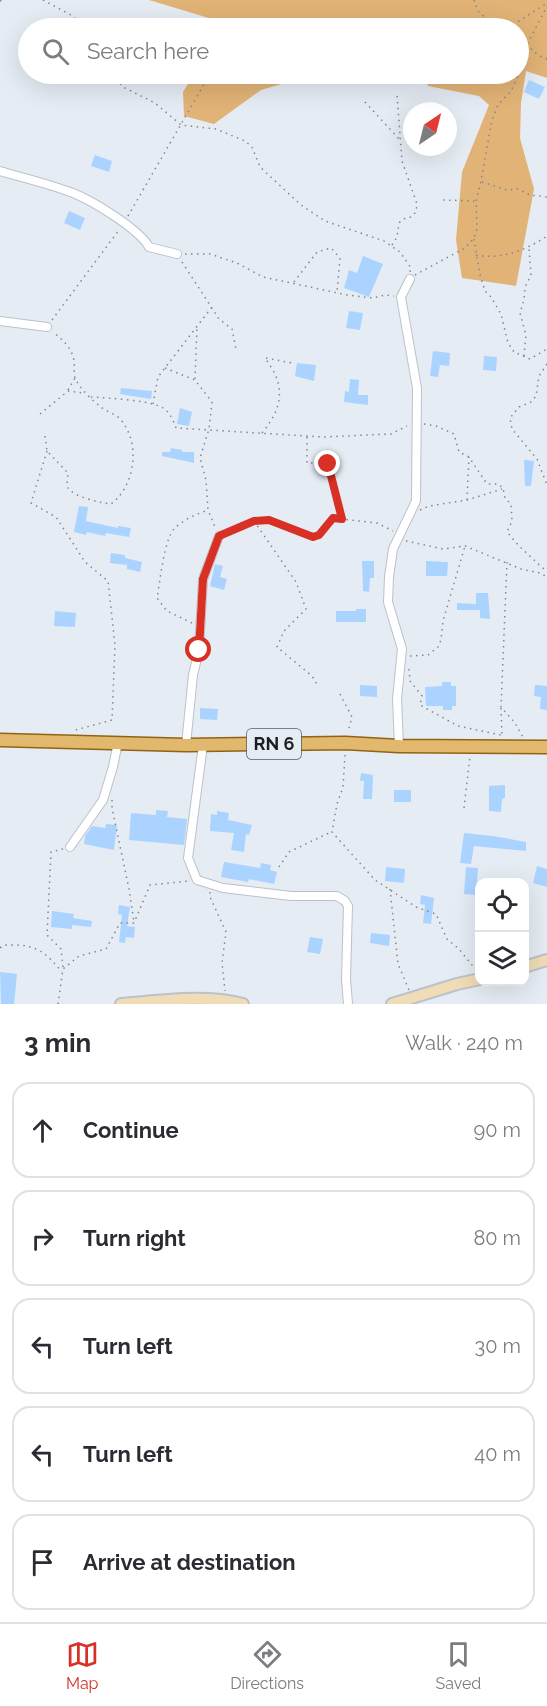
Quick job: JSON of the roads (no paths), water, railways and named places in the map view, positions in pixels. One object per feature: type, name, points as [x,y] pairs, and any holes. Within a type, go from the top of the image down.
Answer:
[{"type":"main road","name":"RN 6","points":[[0,740],[186,745],[345,743],[399,746],[471,746],[502,742],[547,747]]},
{"type":"street","points":[[0,171],[74,193],[124,222],[144,238],[149,247],[177,254]]},
{"type":"street","points":[[399,746],[397,699],[402,649],[388,602],[389,577],[398,537],[416,501],[417,388],[401,297],[410,279]]},
{"type":"street","points":[[0,321],[47,327]]},
{"type":"street","points":[[186,745],[200,628],[203,579],[219,536]]},
{"type":"street","points":[[70,847],[103,800],[118,742]]},
{"type":"street","points":[[203,745],[188,850],[191,870],[197,880],[223,888],[291,896],[337,896],[345,901],[348,906],[346,979],[348,1004]]},
{"type":"street","points":[[529,966],[547,960]]},
{"type":"street","points":[[392,1004],[418,999],[457,984],[475,981]]},
{"type":"street","points":[[121,1004],[226,1000],[243,1004]]}]
